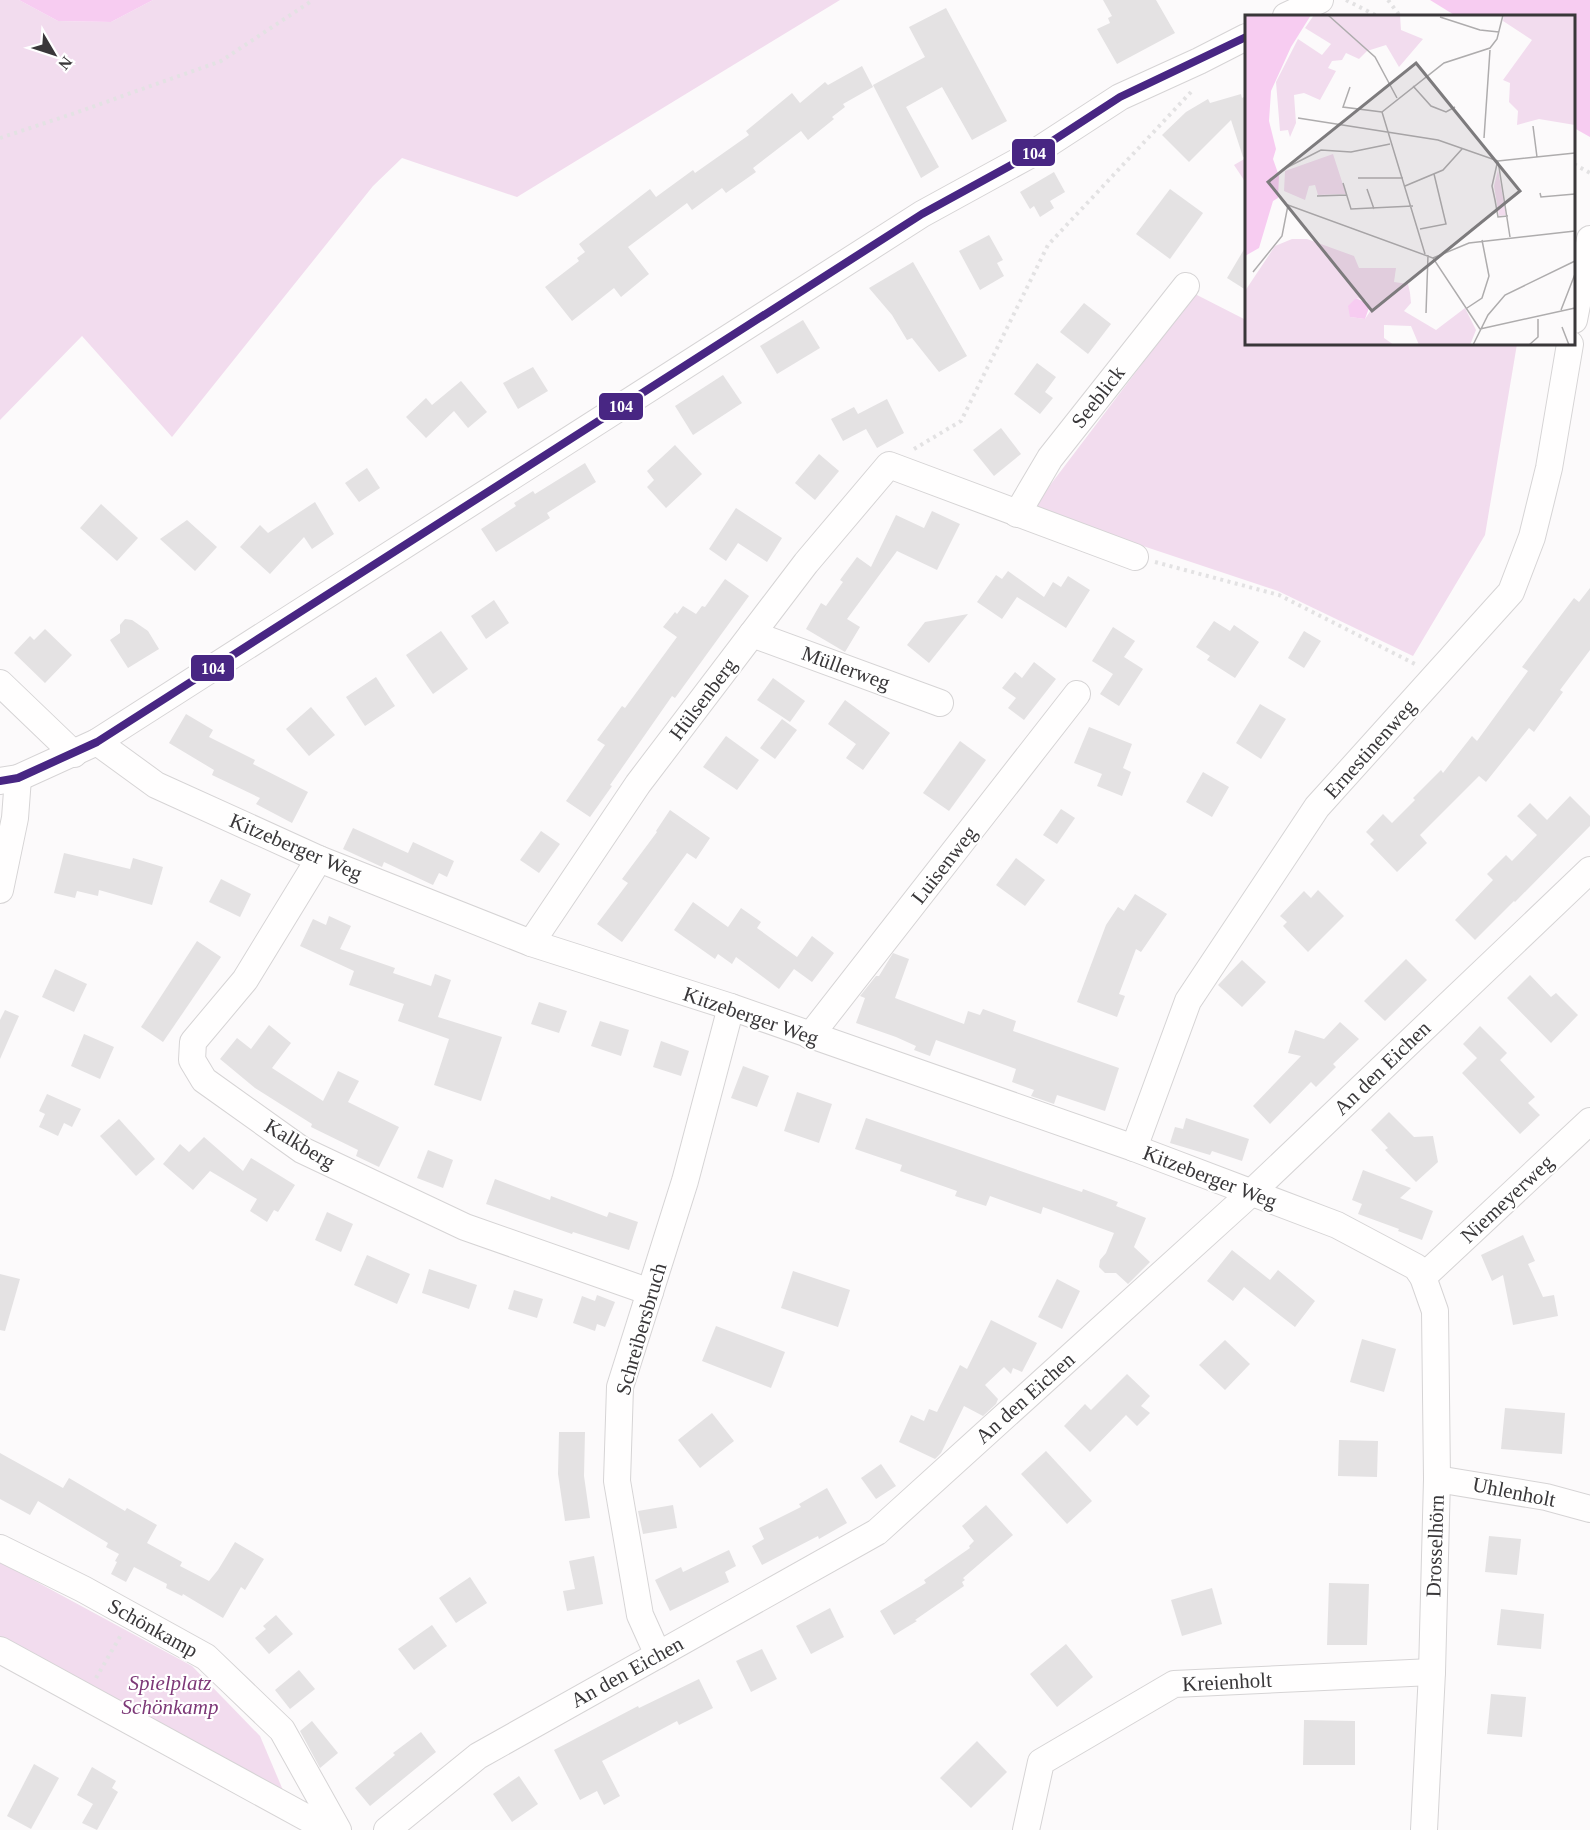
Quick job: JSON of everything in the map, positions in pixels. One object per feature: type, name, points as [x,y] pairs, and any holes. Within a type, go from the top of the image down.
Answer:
[{"type":"street","points":[[1288,10],[1320,0]]},
{"type":"street","points":[[0,890],[15,818],[9,779],[74,754],[98,742],[922,214],[1037,152],[1120,97],[1245,37]]},
{"type":"street","points":[[1575,315],[1590,239]]},
{"type":"street","name":"Seeblick","points":[[1017,514],[1050,458],[1186,286]]},
{"type":"street","name":"Ernestinenweg","points":[[1134,1148],[1188,1001],[1317,807],[1511,592],[1532,537],[1549,468],[1570,345]]},
{"type":"street","points":[[889,465],[1135,557]]},
{"type":"street","name":"Hülsenberg","points":[[531,943],[639,784],[806,563],[889,465]]},
{"type":"street","name":"Müllerweg","points":[[752,634],[940,703]]},
{"type":"street","points":[[0,683],[74,754]]},
{"type":"street","name":"Luisenweg","points":[[810,1036],[1077,694]]},
{"type":"street","name":"Kitzeberger Weg","points":[[98,742],[156,785],[319,859],[531,943],[731,1007],[1134,1148],[1337,1225],[1420,1272]]},
{"type":"street","name":"Kalkberg","points":[[319,859],[245,980],[193,1042],[192,1060],[204,1080],[302,1150],[465,1227],[650,1292]]},
{"type":"street","name":"An den Eichen","points":[[387,1830],[478,1756],[877,1532],[1251,1193],[1590,870]]},
{"type":"street","name":"Schreibersbruch","points":[[658,1655],[640,1615],[617,1481],[620,1387],[685,1181],[731,1007]]},
{"type":"street","name":"Niemeyerweg","points":[[1420,1272],[1590,1121]]},
{"type":"street","name":"Drosselhörn","points":[[1420,1272],[1435,1311],[1437,1479],[1432,1672],[1424,1830]]},
{"type":"street","name":"Uhlenholt","points":[[1437,1479],[1546,1497],[1590,1509]]},
{"type":"street","name":"Schönkamp","points":[[0,1548],[83,1589],[206,1657],[282,1730],[338,1830]]},
{"type":"street","points":[[0,1650],[329,1830]]},
{"type":"street","name":"Kreienholt","points":[[1026,1830],[1041,1762],[1174,1684],[1432,1672]]},
{"type":"path","points":[[0,138],[221,61],[313,0]]},
{"type":"path","points":[[1346,0],[1375,15]]},
{"type":"path","points":[[1388,0],[1399,15]]},
{"type":"path","points":[[889,465],[962,420],[1048,245],[1191,91]]},
{"type":"path","points":[[1575,165],[1590,173]]},
{"type":"path","points":[[1135,557],[1279,595],[1437,675]]},
{"type":"path","points":[[85,1697],[132,1616]]},
{"type":"green space","points":[[0,0],[19,0],[58,21],[111,22],[153,0],[840,0],[517,197],[402,158],[373,186],[172,437],[82,336],[0,420]]},
{"type":"green space","points":[[1245,159],[1245,182],[1234,165]]},
{"type":"green space","points":[[1195,294],[1245,319],[1245,345],[1517,345],[1485,535],[1413,656],[1278,591],[1032,509]]},
{"type":"green space","name":"Spielplatz Schönkamp","points":[[0,1562],[192,1666],[260,1736],[288,1802],[0,1638]]},
{"type":"shaded area","points":[[19,0],[153,0],[111,22],[58,21]]},
{"type":"shaded area","points":[[1430,0],[1590,0],[1590,137],[1575,129],[1575,15],[1454,15]]},
{"type":"building","points":[[1103,0],[1156,0],[1175,33],[1117,64],[1097,29],[1110,23],[1108,18],[1112,16]]},
{"type":"building","points":[[946,8],[1007,121],[972,140],[942,87],[906,107],[939,167],[921,178],[873,85],[925,57],[909,27]]},
{"type":"building","points":[[862,66],[873,87],[843,104],[845,107],[832,117],[834,119],[808,140],[801,131],[753,168],[756,172],[726,193],[722,188],[692,210],[687,203],[628,247],[649,274],[621,297],[614,288],[572,321],[545,287],[579,261],[577,258],[585,252],[579,244],[650,189],[656,197],[693,170],[695,173],[749,135],[746,131],[792,93],[800,103],[825,82],[828,85]]},
{"type":"building","points":[[1241,94],[1242,98],[1245,96],[1245,156],[1243,157],[1231,120],[1189,162],[1162,135],[1186,112],[1208,99],[1210,103]]},
{"type":"building","points":[[1054,172],[1065,192],[1050,201],[1054,208],[1040,217],[1034,206],[1030,209],[1020,192]]},
{"type":"building","points":[[1170,189],[1203,213],[1170,259],[1136,234]]},
{"type":"building","points":[[989,235],[1003,260],[997,263],[1004,276],[980,290],[959,251]]},
{"type":"building","points":[[1245,248],[1245,289],[1227,278]]},
{"type":"building","points":[[913,262],[967,356],[939,372],[912,338],[907,340],[892,315],[869,288]]},
{"type":"building","points":[[1084,303],[1111,324],[1088,354],[1060,332]]},
{"type":"building","points":[[803,320],[820,348],[777,374],[760,346]]},
{"type":"building","points":[[1037,363],[1056,377],[1045,392],[1053,398],[1040,414],[1014,394]]},
{"type":"building","points":[[533,367],[548,391],[518,409],[503,383]]},
{"type":"building","points":[[723,375],[742,403],[693,435],[675,406]]},
{"type":"building","points":[[461,381],[487,412],[468,428],[454,411],[426,438],[406,417],[426,398],[432,405]]},
{"type":"building","points":[[887,399],[904,433],[877,448],[866,429],[843,441],[831,419],[854,407],[858,414]]},
{"type":"building","points":[[1001,428],[1021,454],[994,476],[973,450]]},
{"type":"building","points":[[675,445],[702,474],[666,508],[647,487],[654,480],[647,471]]},
{"type":"building","points":[[819,454],[839,471],[815,500],[795,483]]},
{"type":"building","points":[[585,463],[596,482],[547,513],[550,518],[496,552],[481,529],[516,506],[514,503],[533,491],[535,494]]},
{"type":"building","points":[[367,468],[380,488],[359,502],[345,483]]},
{"type":"building","points":[[315,502],[334,534],[312,549],[304,537],[270,574],[240,547],[260,525],[268,533]]},
{"type":"building","points":[[101,504],[138,538],[117,561],[80,528]]},
{"type":"building","points":[[736,508],[782,538],[767,562],[738,543],[726,561],[709,549]]},
{"type":"building","points":[[932,511],[960,524],[937,570],[897,551],[847,619],[860,627],[845,652],[806,629],[821,603],[826,606],[843,582],[840,580],[857,557],[871,567],[896,515],[924,528]]},
{"type":"building","points":[[187,520],[217,547],[195,571],[160,539]]},
{"type":"building","points":[[1008,571],[1044,597],[1053,582],[1061,587],[1068,576],[1090,590],[1066,628],[1017,597],[1002,619],[977,602],[996,575],[1002,579]]},
{"type":"building","points":[[725,579],[749,596],[675,698],[672,696],[590,817],[566,801],[605,745],[597,740],[622,706],[625,708],[677,637],[663,627],[683,606],[696,614],[702,606],[705,607]]},
{"type":"building","points":[[1590,588],[1590,650],[1560,690],[1563,692],[1534,732],[1529,728],[1486,782],[1479,776],[1420,835],[1427,843],[1397,872],[1370,844],[1374,840],[1366,832],[1383,814],[1392,823],[1441,770],[1443,773],[1472,736],[1477,741],[1528,671],[1522,667],[1574,598],[1579,602]]},
{"type":"building","points":[[494,600],[509,623],[486,639],[471,616]]},
{"type":"building","points":[[968,614],[929,663],[907,645],[925,622]]},
{"type":"building","points":[[125,619],[132,620],[148,631],[159,649],[128,668],[110,640],[120,633],[120,625]]},
{"type":"building","points":[[1214,621],[1230,631],[1234,625],[1259,642],[1235,678],[1207,660],[1210,656],[1196,647]]},
{"type":"building","points":[[1113,627],[1135,641],[1124,657],[1143,669],[1119,706],[1100,694],[1113,674],[1092,661]]},
{"type":"building","points":[[45,629],[72,655],[45,683],[14,653],[30,636],[34,640]]},
{"type":"building","points":[[441,631],[468,669],[433,694],[406,655]]},
{"type":"building","points":[[1304,631],[1321,641],[1304,668],[1288,658]]},
{"type":"building","points":[[1034,662],[1056,679],[1024,720],[1008,708],[1016,698],[1002,688],[1015,672],[1022,678]]},
{"type":"building","points":[[376,677],[395,706],[365,726],[346,697]]},
{"type":"building","points":[[773,678],[805,701],[790,722],[757,700]]},
{"type":"building","points":[[845,700],[890,733],[863,770],[846,758],[856,744],[828,724]]},
{"type":"building","points":[[1260,704],[1286,719],[1261,759],[1236,743]]},
{"type":"building","points":[[311,707],[335,735],[309,756],[286,729]]},
{"type":"building","points":[[186,714],[213,730],[209,737],[255,760],[253,764],[308,792],[292,823],[256,804],[260,798],[212,775],[214,770],[169,743]]},
{"type":"building","points":[[782,719],[797,730],[775,759],[760,748]]},
{"type":"building","points":[[1089,727],[1132,744],[1123,768],[1131,772],[1122,796],[1097,786],[1102,774],[1074,763]]},
{"type":"building","points":[[726,736],[759,760],[737,790],[703,767]]},
{"type":"building","points":[[960,741],[986,760],[949,811],[923,793]]},
{"type":"building","points":[[1203,772],[1229,787],[1212,817],[1186,802]]},
{"type":"building","points":[[1570,796],[1590,816],[1590,826],[1475,940],[1455,920],[1493,880],[1487,874],[1506,855],[1512,861],[1537,835],[1517,816],[1530,803],[1547,820]]},
{"type":"building","points":[[1061,809],[1075,818],[1057,844],[1043,835]]},
{"type":"building","points":[[670,810],[710,838],[696,859],[687,853],[622,942],[597,924],[628,883],[622,879],[657,832]]},
{"type":"building","points":[[353,828],[408,853],[413,842],[454,861],[447,877],[439,873],[433,885],[384,862],[382,867],[343,849]]},
{"type":"building","points":[[541,831],[560,844],[539,873],[520,860]]},
{"type":"building","points":[[64,853],[130,869],[133,858],[163,867],[152,905],[99,890],[98,896],[77,891],[75,898],[54,893]]},
{"type":"building","points":[[1016,858],[1045,880],[1025,906],[996,885]]},
{"type":"building","points":[[221,879],[251,894],[240,917],[209,902]]},
{"type":"building","points":[[1318,890],[1344,916],[1308,952],[1283,926],[1287,922],[1280,916],[1304,891],[1311,898]]},
{"type":"building","points":[[1135,894],[1167,914],[1141,952],[1136,949],[1119,994],[1125,996],[1117,1017],[1077,1002],[1106,925],[1118,907],[1124,911]]},
{"type":"building","points":[[693,902],[728,927],[741,908],[761,922],[757,928],[797,957],[812,936],[834,953],[812,982],[794,969],[779,989],[736,957],[732,964],[718,954],[715,959],[674,930]]},
{"type":"building","points":[[329,916],[351,926],[340,949],[395,968],[393,973],[431,986],[435,974],[451,980],[438,1017],[502,1037],[481,1101],[434,1085],[449,1039],[398,1021],[404,1004],[349,985],[354,971],[300,946],[313,919],[326,925]]},
{"type":"building","points":[[197,941],[221,957],[163,1042],[141,1027]]},
{"type":"building","points":[[893,953],[909,959],[895,998],[964,1024],[968,1011],[980,1015],[983,1009],[1016,1021],[1013,1031],[1119,1068],[1105,1111],[1057,1095],[1054,1104],[1031,1096],[1034,1090],[1012,1082],[1016,1069],[936,1040],[930,1056],[914,1050],[916,1046],[896,1037],[856,1023],[865,998],[860,996],[876,976],[879,976]]},
{"type":"building","points":[[1406,959],[1427,980],[1385,1021],[1364,1001]]},
{"type":"building","points":[[1242,960],[1266,982],[1242,1007],[1218,985]]},
{"type":"building","points":[[55,969],[87,984],[74,1012],[42,997]]},
{"type":"building","points":[[1530,975],[1551,997],[1556,993],[1578,1015],[1551,1043],[1507,998]]},
{"type":"building","points":[[539,1002],[567,1011],[559,1033],[531,1024]]},
{"type":"building","points":[[5,1010],[19,1016],[0,1059],[0,1020]]},
{"type":"building","points":[[600,1021],[629,1030],[621,1056],[591,1046]]},
{"type":"building","points":[[1340,1022],[1359,1039],[1333,1064],[1336,1067],[1316,1087],[1311,1082],[1270,1124],[1253,1106],[1301,1056],[1288,1053],[1295,1030],[1324,1039]]},
{"type":"building","points":[[269,1025],[291,1043],[272,1068],[323,1101],[338,1071],[359,1081],[348,1102],[399,1127],[379,1167],[356,1156],[358,1150],[311,1127],[312,1124],[255,1088],[220,1059],[237,1038],[251,1049]]},
{"type":"building","points":[[1480,1026],[1507,1053],[1500,1060],[1535,1097],[1528,1103],[1540,1115],[1520,1134],[1462,1073],[1477,1058],[1463,1044]]},
{"type":"building","points":[[84,1034],[114,1047],[100,1079],[71,1066]]},
{"type":"building","points":[[661,1041],[689,1051],[681,1076],[653,1067]]},
{"type":"building","points":[[743,1066],[769,1076],[757,1107],[731,1098]]},
{"type":"building","points":[[797,1092],[832,1104],[819,1143],[784,1131]]},
{"type":"building","points":[[47,1094],[81,1109],[72,1127],[64,1123],[58,1136],[39,1127],[45,1114],[39,1111]]},
{"type":"building","points":[[1389,1112],[1414,1137],[1433,1136],[1438,1162],[1416,1182],[1385,1150],[1388,1148],[1371,1130]]},
{"type":"building","points":[[866,1118],[1082,1192],[1083,1189],[1118,1202],[1116,1206],[1146,1218],[1134,1247],[1150,1262],[1128,1284],[1116,1273],[1105,1273],[1099,1267],[1100,1260],[1106,1253],[1114,1233],[1043,1207],[1041,1214],[990,1196],[986,1206],[955,1196],[957,1191],[900,1171],[902,1165],[855,1149]]},
{"type":"building","points":[[1186,1118],[1249,1139],[1242,1161],[1212,1151],[1210,1155],[1170,1143],[1175,1127],[1183,1129]]},
{"type":"building","points":[[119,1119],[155,1159],[136,1176],[100,1136]]},
{"type":"building","points":[[204,1137],[243,1171],[251,1158],[295,1185],[278,1212],[274,1210],[267,1222],[250,1211],[257,1199],[210,1171],[193,1190],[163,1164],[180,1144],[189,1152]]},
{"type":"building","points":[[428,1150],[453,1160],[443,1188],[417,1178]]},
{"type":"building","points":[[1363,1170],[1411,1188],[1400,1198],[1433,1211],[1422,1240],[1358,1214],[1362,1204],[1352,1200]]},
{"type":"building","points":[[495,1179],[550,1200],[551,1196],[607,1217],[609,1212],[638,1222],[629,1250],[573,1232],[572,1234],[486,1204]]},
{"type":"building","points":[[327,1212],[353,1224],[341,1252],[315,1240]]},
{"type":"building","points":[[1523,1235],[1535,1261],[1528,1264],[1543,1297],[1554,1295],[1558,1316],[1513,1325],[1503,1275],[1492,1281],[1481,1255]]},
{"type":"building","points":[[1232,1250],[1270,1280],[1278,1270],[1315,1301],[1295,1327],[1244,1287],[1233,1301],[1207,1281]]},
{"type":"building","points":[[367,1255],[410,1274],[397,1304],[354,1285]]},
{"type":"building","points":[[429,1269],[477,1285],[469,1309],[422,1293]]},
{"type":"building","points":[[793,1271],[850,1290],[838,1327],[781,1308]]},
{"type":"building","points":[[0,1274],[20,1279],[5,1331],[0,1330]]},
{"type":"building","points":[[1057,1279],[1080,1291],[1062,1329],[1038,1317]]},
{"type":"building","points":[[514,1290],[543,1299],[537,1318],[508,1309]]},
{"type":"building","points":[[597,1295],[615,1302],[605,1327],[597,1324],[595,1331],[573,1323],[582,1296],[595,1301]]},
{"type":"building","points":[[991,1320],[1037,1343],[1022,1372],[1013,1368],[1011,1374],[1004,1367],[985,1385],[998,1399],[996,1404],[983,1416],[964,1406],[941,1453],[935,1459],[899,1442],[911,1415],[924,1421],[929,1409],[937,1412],[960,1365],[967,1369]]},
{"type":"building","points":[[716,1326],[785,1352],[771,1388],[702,1361]]},
{"type":"building","points":[[1362,1339],[1396,1349],[1384,1392],[1350,1382]]},
{"type":"building","points":[[1225,1340],[1250,1364],[1225,1390],[1199,1365]]},
{"type":"building","points":[[1127,1374],[1150,1396],[1141,1406],[1150,1413],[1137,1426],[1126,1415],[1090,1452],[1064,1426],[1085,1404],[1091,1410]]},
{"type":"building","points":[[1505,1408],[1565,1413],[1562,1454],[1501,1449]]},
{"type":"building","points":[[712,1413],[734,1441],[700,1468],[678,1440]]},
{"type":"building","points":[[559,1432],[585,1432],[584,1476],[590,1518],[565,1521],[558,1474]]},
{"type":"building","points":[[1339,1440],[1378,1441],[1377,1477],[1338,1476]]},
{"type":"building","points":[[1046,1451],[1092,1501],[1067,1524],[1021,1474]]},
{"type":"building","points":[[0,1453],[63,1488],[69,1478],[125,1511],[127,1508],[157,1525],[147,1543],[182,1562],[180,1566],[209,1581],[235,1542],[264,1559],[245,1590],[241,1587],[223,1618],[183,1594],[182,1596],[166,1588],[167,1584],[134,1567],[126,1582],[111,1574],[119,1554],[106,1547],[108,1543],[38,1501],[30,1515],[0,1499]]},
{"type":"building","points":[[881,1464],[896,1486],[876,1499],[861,1478]]},
{"type":"building","points":[[827,1488],[847,1523],[819,1539],[818,1536],[762,1565],[752,1546],[764,1539],[759,1528],[801,1507],[799,1504]]},
{"type":"building","points":[[673,1505],[677,1528],[643,1534],[638,1511]]},
{"type":"building","points":[[986,1505],[1013,1535],[963,1578],[964,1586],[894,1635],[880,1611],[926,1583],[924,1580],[970,1548],[969,1546],[974,1541],[962,1526]]},
{"type":"building","points":[[1489,1536],[1521,1539],[1517,1575],[1485,1572]]},
{"type":"building","points":[[729,1550],[736,1566],[725,1572],[729,1582],[670,1611],[655,1580],[681,1567],[683,1572]]},
{"type":"building","points":[[594,1556],[603,1604],[567,1611],[563,1591],[575,1589],[569,1561]]},
{"type":"building","points":[[470,1577],[487,1603],[456,1623],[439,1598]]},
{"type":"building","points":[[1329,1583],[1369,1584],[1367,1645],[1327,1645]]},
{"type":"building","points":[[1212,1588],[1222,1624],[1182,1636],[1171,1600]]},
{"type":"building","points":[[830,1608],[844,1637],[811,1654],[796,1626]]},
{"type":"building","points":[[1501,1609],[1544,1614],[1541,1649],[1497,1645]]},
{"type":"building","points":[[276,1615],[293,1634],[269,1654],[255,1638],[266,1629],[263,1626]]},
{"type":"building","points":[[432,1625],[447,1646],[414,1670],[398,1649]]},
{"type":"building","points":[[1066,1644],[1093,1677],[1057,1707],[1030,1674]]},
{"type":"building","points":[[762,1649],[777,1679],[751,1692],[736,1661]]},
{"type":"building","points":[[299,1670],[315,1689],[290,1709],[275,1690]]},
{"type":"building","points":[[699,1679],[713,1708],[679,1725],[677,1721],[602,1761],[620,1796],[604,1805],[597,1791],[580,1800],[554,1750],[638,1706],[639,1708]]},
{"type":"building","points":[[1491,1694],[1526,1697],[1522,1737],[1487,1734]]},
{"type":"building","points":[[1304,1720],[1355,1721],[1355,1765],[1303,1765]]},
{"type":"building","points":[[312,1721],[338,1753],[320,1768],[300,1731]]},
{"type":"building","points":[[421,1732],[436,1752],[370,1806],[355,1788],[395,1755],[393,1753]]},
{"type":"building","points":[[977,1741],[1007,1772],[971,1808],[940,1778]]},
{"type":"building","points":[[34,1764],[59,1778],[31,1829],[7,1816]]},
{"type":"building","points":[[92,1767],[116,1781],[112,1788],[118,1792],[97,1830],[82,1823],[93,1804],[77,1795]]},
{"type":"building","points":[[519,1776],[538,1804],[512,1822],[493,1794]]},
{"type":"transit line","name":"104","points":[[0,781],[18,778],[97,742],[922,214],[1037,151],[1120,97],[1245,37]]}]
